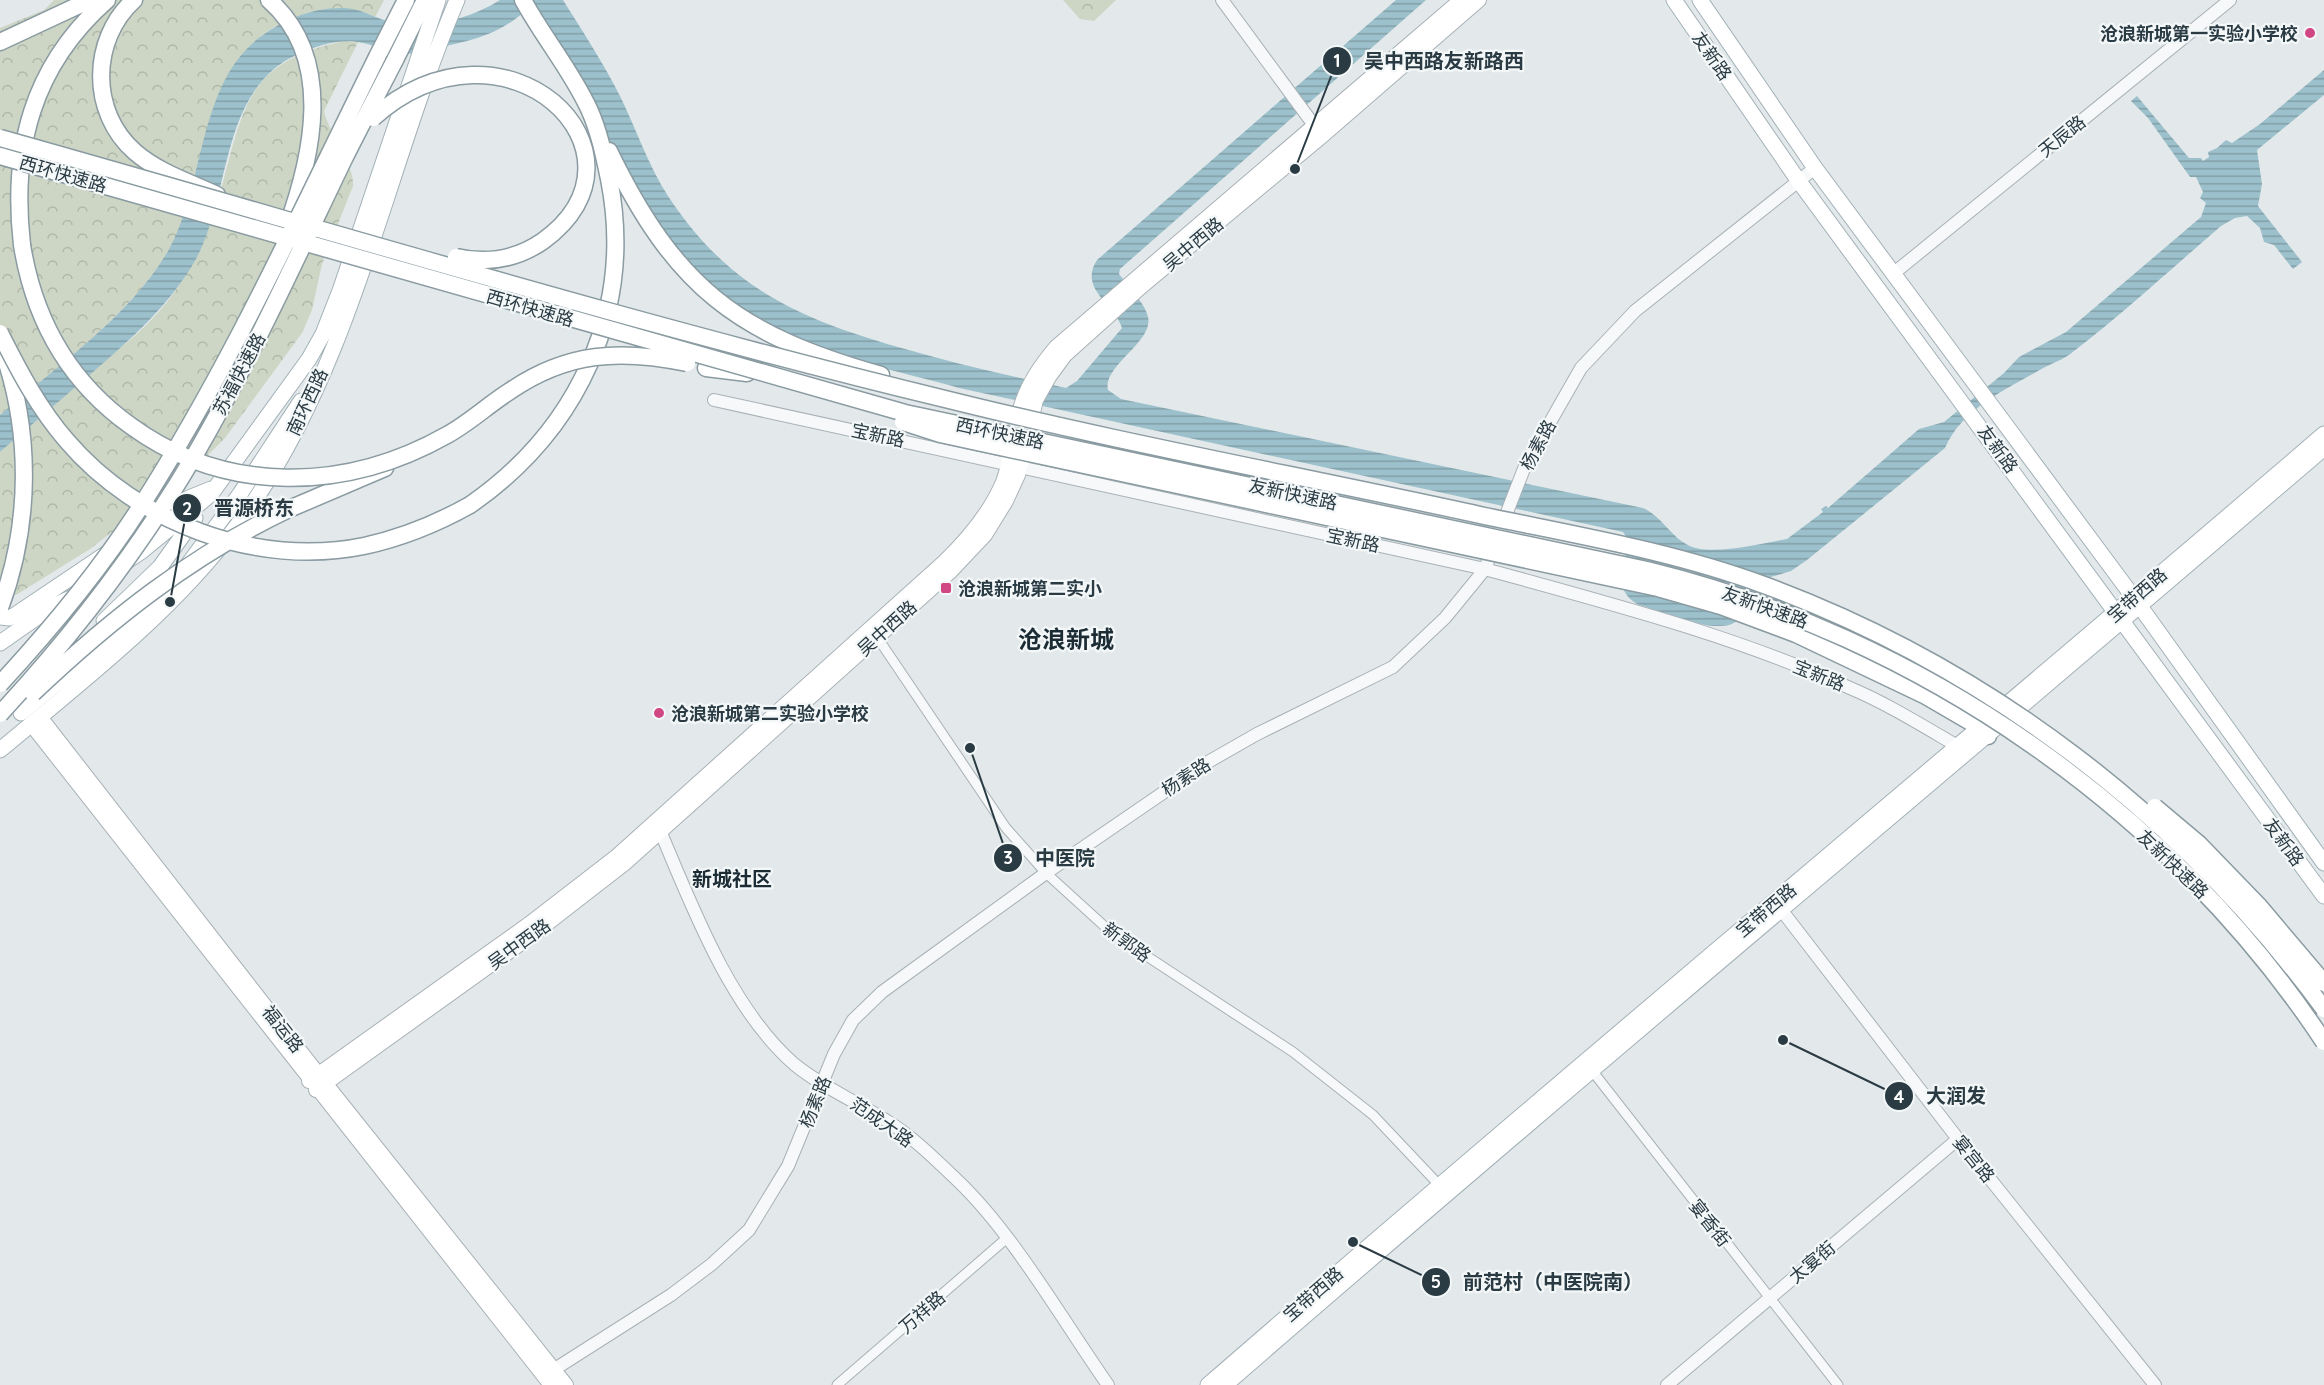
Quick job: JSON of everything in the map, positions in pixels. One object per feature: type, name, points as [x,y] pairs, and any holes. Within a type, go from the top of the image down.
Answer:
[{"type":"highway","points":[[0,42],[90,0]]},
{"type":"highway","points":[[107,0],[80,28],[46,78],[26,131],[18,173],[19,218],[29,280],[48,330],[74,371],[115,413],[148,437],[193,461],[238,474],[280,479],[324,478],[393,460],[447,435]]},
{"type":"highway","points":[[134,0],[111,30],[102,58],[103,93],[116,127],[127,144],[146,160],[239,205]]},
{"type":"highway","points":[[269,0],[288,21],[302,47],[311,82],[313,119],[306,168],[271,274]]},
{"type":"highway","name":"苏福快速路","points":[[0,684],[75,596],[140,508],[178,446],[271,274],[406,0]]},
{"type":"highway","points":[[523,0],[589,110],[627,188],[658,239],[690,277],[729,310],[779,340],[815,355],[999,413]]},
{"type":"highway","name":"苏福快速路","points":[[22,711],[42,669],[125,562],[189,464],[250,354],[345,158],[428,8]]},
{"type":"highway","points":[[345,158],[367,125],[398,91],[431,69],[454,60]]},
{"type":"highway","points":[[334,231],[479,261],[516,255],[548,237],[564,220],[575,203],[583,179],[585,160],[583,135],[575,113],[560,92],[545,78]]},
{"type":"highway","points":[[0,333],[38,403],[77,452],[123,492],[182,525],[235,543],[298,551],[362,547],[423,528],[470,505],[526,459],[550,432],[572,399],[596,345],[610,301],[617,238],[606,161],[589,110]]},
{"type":"highway","name":"西环快速路","points":[[0,138],[334,231],[774,358],[999,413],[1064,426]]},
{"type":"highway","name":"西环快速路","points":[[0,156],[769,376],[906,413],[1065,446]]},
{"type":"highway","points":[[0,341],[18,403],[24,465],[19,540],[0,608]]},
{"type":"highway","points":[[0,724],[101,630],[207,553],[258,524],[406,458],[447,435],[525,381],[552,368],[606,354],[634,354],[706,368],[769,376]]},
{"type":"highway","points":[[706,368],[895,419],[1011,459],[1638,583],[1721,606],[1796,634],[1892,679],[1985,732]]},
{"type":"highway","points":[[906,413],[1011,459]]},
{"type":"highway","name":"友新快速路","points":[[1064,426],[1653,552],[1761,584],[1844,618],[1925,658],[1994,698],[2087,763],[2139,805],[2216,879],[2277,948],[2324,1009]]},
{"type":"highway","name":"友新快速路","points":[[1065,446],[1674,577],[1759,603],[1833,633],[1912,673],[1982,713],[2032,745],[2101,798],[2203,891],[2263,960],[2324,1042]]},
{"type":"highway","points":[[2087,763],[2161,810],[2258,904],[2324,984]]},
{"type":"main road","name":"南环西路","points":[[0,643],[53,606],[75,596],[142,551],[214,490],[292,384],[322,334],[341,288],[418,55],[428,8],[438,0]]},
{"type":"main road","name":"吴中西路","points":[[1318,131],[1461,0]]},
{"type":"main road","name":"吴中西路","points":[[317,1082],[552,920],[658,829],[873,632],[951,571],[979,542],[1006,501],[1011,459],[1027,409],[1042,376],[1076,345],[1103,313],[1136,284],[1479,0]]},
{"type":"main road","name":"友新路","points":[[1674,0],[1798,180],[2324,896]]},
{"type":"main road","name":"友新路","points":[[1700,0],[1815,168],[1976,383],[2324,863]]},
{"type":"main road","name":"南环西路","points":[[22,711],[170,602],[211,558],[257,498],[303,416],[353,299],[455,5]]},
{"type":"main road","name":"宝带西路","points":[[1208,1385],[2120,617],[2324,434]]},
{"type":"main road","name":"宝带西路","points":[[2136,603],[2324,448]]},
{"type":"main road","points":[[0,617],[9,618],[15,615],[189,498],[214,490]]},
{"type":"main road","points":[[0,750],[22,711],[174,550],[214,490]]},
{"type":"main road","name":"福运路","points":[[0,674],[22,711]]},
{"type":"main road","name":"福运路","points":[[0,690],[22,711],[167,889],[549,1377],[566,1385]]},
{"type":"main road","name":"宝带西路","points":[[1225,1385],[1442,1189]]},
{"type":"street","points":[[1222,0],[1284,88],[1318,131]]},
{"type":"street","name":"天辰路","points":[[1894,273],[2230,0]]},
{"type":"street","name":"杨素路","points":[[549,1377],[671,1295],[712,1264],[749,1230],[788,1166],[834,1054],[853,1020],[882,992],[1046,873],[1216,758],[1273,726],[1393,667],[1444,618],[1485,569],[1525,466],[1581,368],[1635,311],[1815,168]]},
{"type":"street","name":"宝新路","points":[[714,400],[1011,459],[1485,569],[1612,604],[1774,656],[1851,688],[1962,751]]},
{"type":"street","name":"新郭路","points":[[873,632],[1006,828],[1046,873],[1113,934],[1293,1052],[1364,1108],[1442,1189]]},
{"type":"street","name":"范成大路","points":[[658,829],[695,912],[730,981],[770,1040],[795,1065],[890,1123],[958,1180],[1007,1238],[1108,1385]]},
{"type":"street","name":"宴宫路","points":[[1779,906],[1958,1139],[2155,1385]]},
{"type":"street","name":"宴香街","points":[[1588,1065],[1768,1299],[1838,1385]]},
{"type":"street","name":"太宴街","points":[[1667,1385],[1958,1139]]},
{"type":"street","name":"万祥路","points":[[837,1385],[1007,1238]]},
{"type":"green space","points":[[54,0],[384,0],[375,17],[346,9],[326,9],[296,17],[263,35],[239,59],[222,88],[182,224],[166,255],[131,300],[111,321],[0,415],[0,28],[44,10]]},
{"type":"green space","points":[[1063,0],[1116,0],[1094,21],[1080,19]]},
{"type":"green space","points":[[346,41],[358,42],[324,111],[350,169],[353,186],[322,264],[312,310],[302,333],[225,438],[195,468],[90,549],[16,595],[0,595],[0,452],[135,335],[160,311],[176,290],[192,265],[210,225],[243,115],[253,94],[267,76],[286,61],[312,50]]},
{"type":"water","points":[[500,0],[563,0],[614,85],[668,196],[715,254],[768,295],[828,324],[862,336],[960,364],[1066,388],[1077,381],[1122,328],[1095,288],[1092,270],[1097,260],[1396,0],[1426,0],[1120,269],[1119,274],[1140,300],[1146,312],[1148,326],[1143,336],[1113,372],[1108,381],[1108,390],[1121,399],[1643,508],[1686,544],[1708,550],[1787,539],[1823,512],[1821,509],[1826,506],[1828,508],[1919,429],[1944,422],[2004,373],[2019,357],[2066,332],[2201,217],[2206,203],[2200,198],[2203,192],[2196,177],[2190,177],[2148,118],[2131,101],[2137,96],[2189,158],[2201,158],[2203,161],[2209,157],[2208,152],[2226,140],[2232,143],[2260,124],[2324,70],[2324,95],[2257,150],[2262,184],[2258,206],[2302,262],[2293,269],[2274,245],[2264,242],[2260,228],[2247,216],[2235,218],[2221,226],[2070,354],[1985,402],[1962,422],[1952,434],[1945,448],[1807,560],[1791,571],[1761,580],[1744,613],[1737,621],[1728,625],[1716,626],[1688,621],[1637,604],[1629,598],[1624,591],[1621,576],[1629,541],[1623,532],[959,388],[840,356],[773,328],[744,310],[717,289],[667,242],[527,10],[507,25],[487,35],[424,52],[400,54],[363,43],[341,42],[304,51],[274,69],[257,88],[244,109],[234,133],[206,236],[186,276],[136,333],[0,452],[0,415],[113,319],[152,275],[168,251],[180,225],[213,108],[224,81],[239,57],[260,37],[300,15],[333,8],[350,8],[387,21],[416,24],[460,18]]},
{"type":"place","name":"沧浪新城第一实验小学校","points":[[2310,33]]},
{"type":"place","name":"吴中西路友新路西","points":[[1295,169]]},
{"type":"place","name":"沧浪新城第二实小","points":[[946,588]]},
{"type":"place","name":"晋源桥东","points":[[170,602]]},
{"type":"place","name":"沧浪新城第二实验小学校","points":[[659,713]]},
{"type":"place","name":"中医院","points":[[970,748]]},
{"type":"place","name":"大润发","points":[[1783,1040]]},
{"type":"place","name":"前范村（中医院南）","points":[[1353,1242]]},
{"type":"district","name":"沧浪新城","points":[[1066,639]]},
{"type":"district","name":"新城社区","points":[[732,878]]}]
